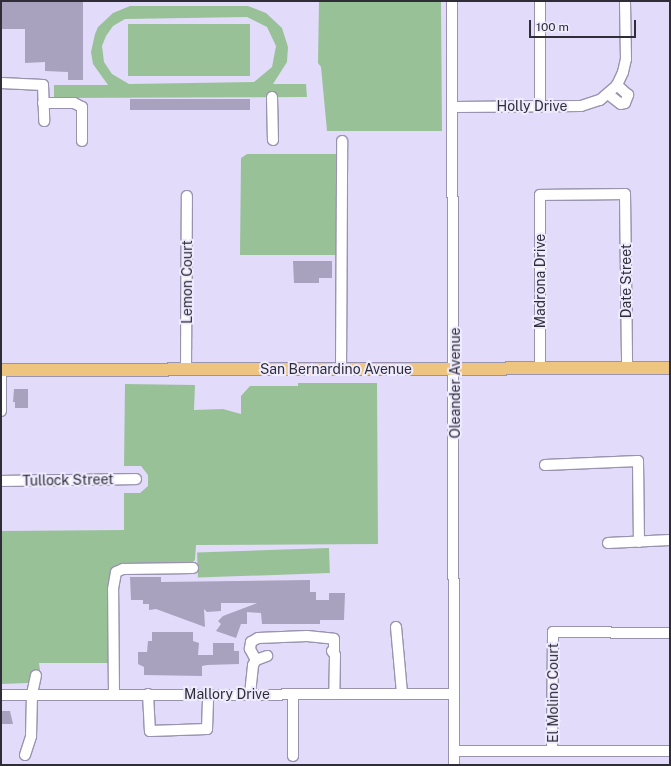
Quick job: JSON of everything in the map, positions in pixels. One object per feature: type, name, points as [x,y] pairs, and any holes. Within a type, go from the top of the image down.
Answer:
[{"type":"main road","name":"San Bernardino Avenue","points":[[1,370],[670,368]]},
{"type":"street","name":"Oleander Avenue","points":[[452,1],[455,368],[454,765]]},
{"type":"street","points":[[540,1],[540,106]]},
{"type":"street","name":"Holly Drive","points":[[453,107],[581,106],[591,104],[608,94],[617,85],[626,59],[625,1]]},
{"type":"street","points":[[1,83],[40,83],[43,85],[44,121]]},
{"type":"street","points":[[608,94],[621,104],[625,102],[628,95],[617,85]]},
{"type":"street","points":[[272,97],[273,140]]},
{"type":"street","points":[[44,103],[74,103],[82,107],[82,141]]},
{"type":"street","points":[[341,370],[342,141]]},
{"type":"street","name":"Madrona Drive","points":[[540,368],[540,195],[625,194]]},
{"type":"street","name":"Date Street","points":[[625,194],[626,367]]},
{"type":"street","name":"Lemon Court","points":[[186,369],[187,196]]},
{"type":"street","points":[[1,370],[1,411]]},
{"type":"street","points":[[545,465],[638,461],[639,542]]},
{"type":"street","name":"Tullock Street","points":[[1,481],[136,479]]},
{"type":"street","points":[[608,543],[670,540]]},
{"type":"street","points":[[114,694],[113,589],[116,572],[123,569],[193,568]]},
{"type":"street","points":[[396,627],[402,694]]},
{"type":"street","name":"El Molino Court","points":[[552,751],[553,632],[670,633]]},
{"type":"street","points":[[256,660],[250,648],[251,642],[258,638],[307,636],[334,638],[334,694]]},
{"type":"street","points":[[250,694],[251,670],[256,660],[266,656]]},
{"type":"street","points":[[25,755],[31,736],[32,694],[36,675]]},
{"type":"street","name":"Mallory Drive","points":[[1,694],[454,694]]},
{"type":"street","points":[[148,694],[150,731],[207,729],[208,694]]},
{"type":"street","points":[[293,694],[293,756]]},
{"type":"street","points":[[454,751],[670,751]]},
{"type":"green space","points":[[319,1],[441,1],[442,131],[327,131],[321,67],[318,63]]},
{"type":"green space","points":[[130,6],[248,6],[266,13],[282,28],[288,47],[287,62],[273,84],[306,84],[307,97],[54,98],[54,85],[108,85],[93,64],[91,52],[98,27],[113,13]],"holes":[[[247,17],[267,27],[276,46],[272,67],[254,82],[129,84],[112,74],[104,62],[102,46],[106,36],[113,26],[125,19]]]},
{"type":"green space","points":[[128,24],[250,24],[250,76],[128,76]]},
{"type":"green space","points":[[247,154],[340,154],[340,255],[240,255],[241,158]]},
{"type":"green space","points":[[298,383],[377,383],[378,544],[196,545],[195,560],[191,564],[119,564],[113,568],[109,575],[109,663],[39,663],[40,670],[33,672],[28,683],[1,684],[1,531],[124,530],[124,493],[140,493],[148,486],[148,475],[141,466],[124,466],[125,384],[195,385],[194,410],[223,409],[241,414],[241,396],[250,386],[298,386]]},
{"type":"green space","points":[[329,548],[330,573],[198,578],[197,553]]},
{"type":"building","points":[[2,1],[83,1],[83,80],[68,80],[68,72],[45,71],[45,62],[25,63],[25,29],[2,29]]},
{"type":"building","points":[[130,99],[250,99],[250,110],[130,110]]},
{"type":"building","points":[[293,261],[332,261],[332,278],[319,278],[319,283],[294,283]]},
{"type":"building","points":[[14,389],[28,389],[28,408],[15,408],[15,402],[13,402]]},
{"type":"building","points":[[130,577],[161,577],[161,582],[310,580],[310,592],[316,592],[316,600],[329,600],[329,593],[345,593],[344,620],[320,620],[320,624],[262,624],[261,613],[247,612],[247,624],[241,624],[236,638],[216,631],[221,624],[218,621],[223,616],[257,603],[221,603],[221,611],[207,612],[204,609],[205,627],[156,609],[149,610],[149,604],[143,604],[143,600],[131,600]]},
{"type":"building","points":[[152,632],[193,632],[193,641],[199,643],[198,655],[213,655],[213,643],[234,643],[234,651],[239,651],[239,664],[202,666],[202,676],[144,675],[144,667],[138,664],[138,652],[147,652],[148,641],[152,641]]},
{"type":"building","points":[[1,711],[10,711],[13,724],[1,724]]}]
